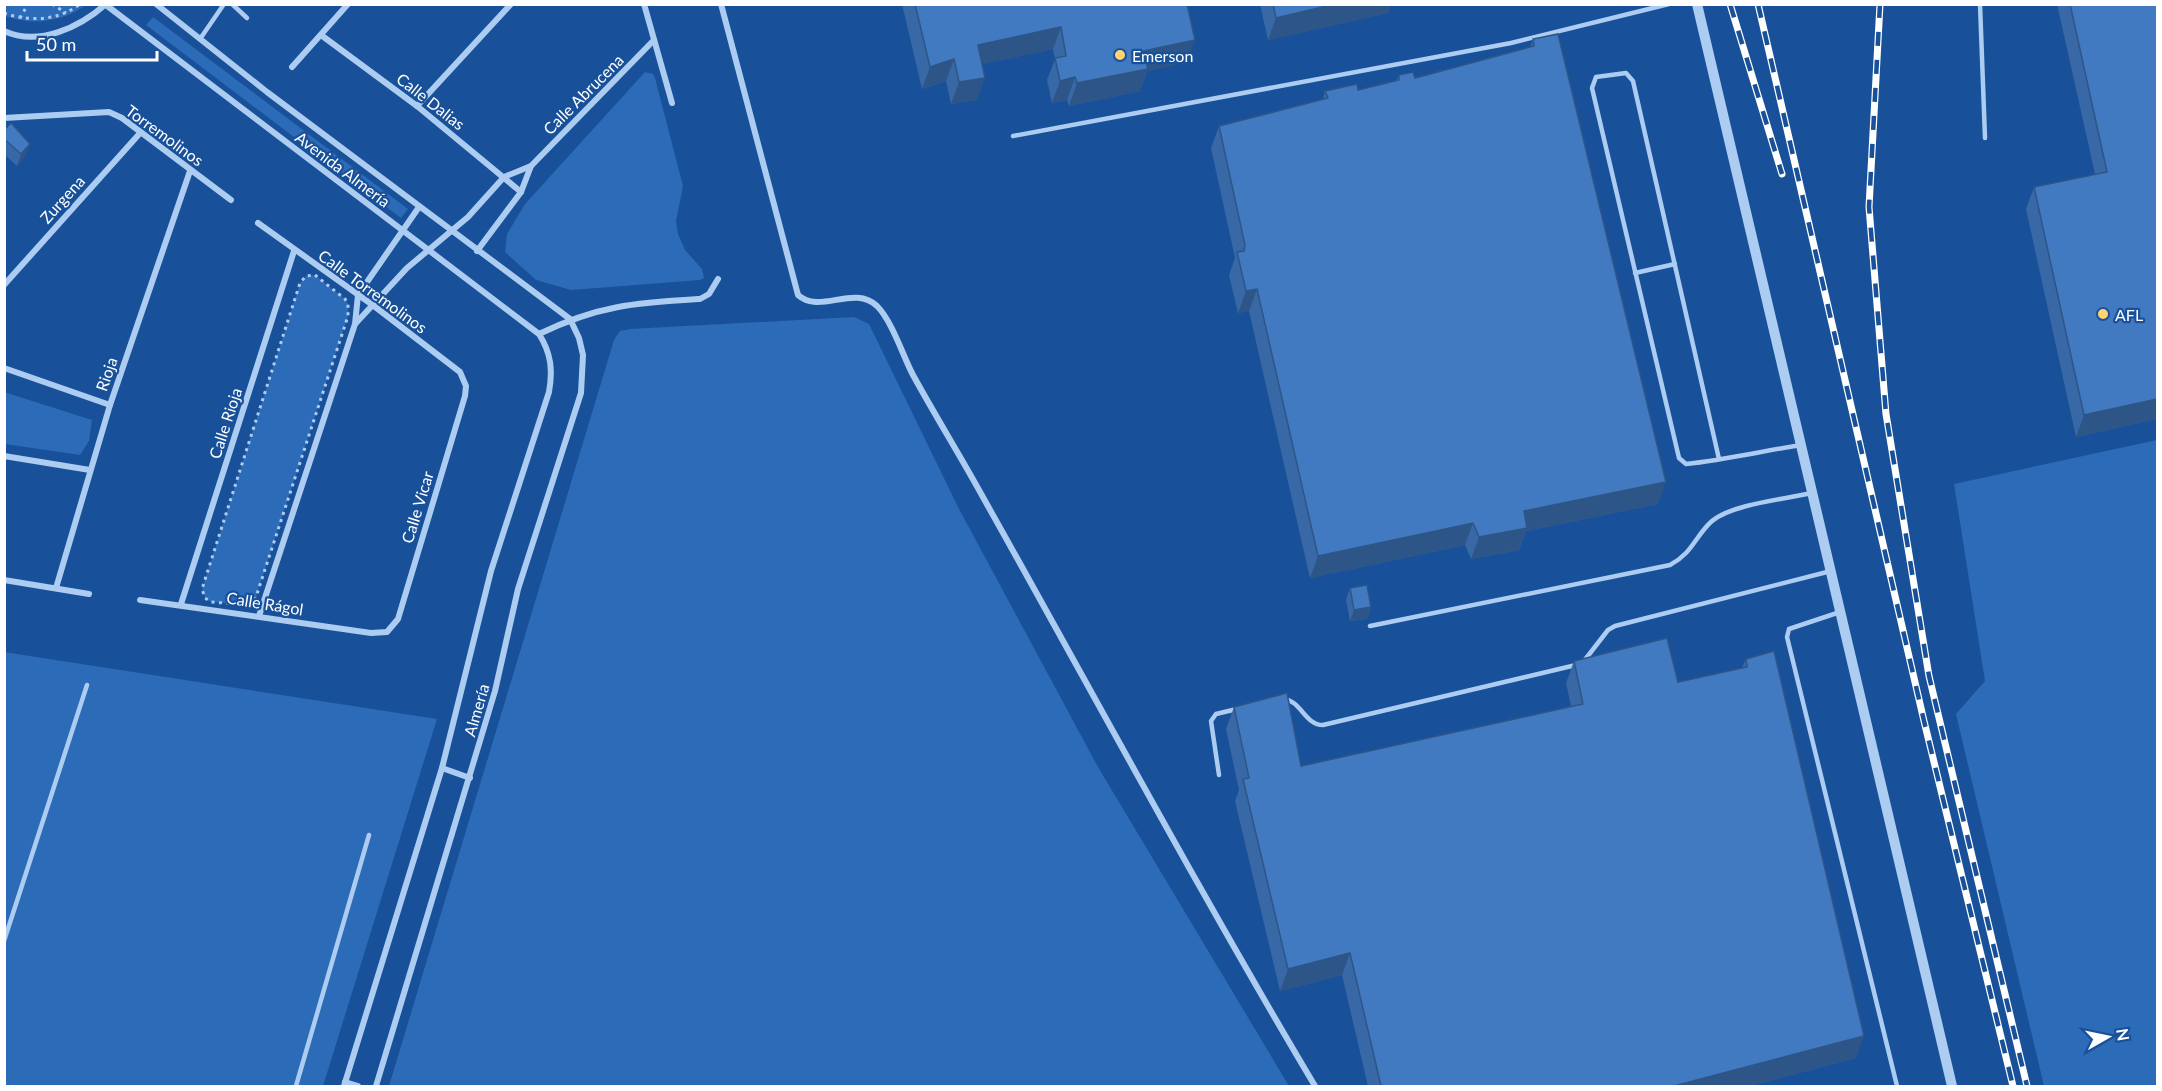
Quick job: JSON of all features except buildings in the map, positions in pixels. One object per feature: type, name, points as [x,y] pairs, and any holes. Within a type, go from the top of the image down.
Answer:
[{"type":"street","name":"Avenida Almería","points":[[156,4],[419,207],[570,319],[579,338]]},
{"type":"street","points":[[292,67],[348,4]]},
{"type":"street","points":[[417,106],[511,4]]},
{"type":"street","points":[[644,4],[672,103]]},
{"type":"street","points":[[721,4],[798,295],[803,300],[816,302],[859,297],[868,299],[882,313],[914,376],[1082,672],[1126,755],[1315,1086]]},
{"type":"street","points":[[1697,4],[1952,1086]]},
{"type":"street","name":"Avenida Almería","points":[[106,5],[539,334],[548,347],[552,363]]},
{"type":"street","points":[[4,31],[45,36],[78,26],[106,5]]},
{"type":"street","name":"Calle Dalias","points":[[321,35],[417,106],[521,192]]},
{"type":"street","name":"Calle Abrucena","points":[[477,251],[521,192],[531,166],[654,40]]},
{"type":"street","name":"Torremolinos","points":[[4,118],[102,111],[122,118],[231,200]]},
{"type":"street","name":"Zurgena","points":[[4,285],[141,132]]},
{"type":"street","name":"Calle Abrucena","points":[[451,231],[481,204],[504,177],[531,166]]},
{"type":"street","name":"Rioja","points":[[56,588],[110,405],[190,171]]},
{"type":"street","points":[[259,616],[355,324],[358,295],[419,207]]},
{"type":"street","name":"Calle Torremolinos","points":[[258,223],[294,251],[374,306],[460,372],[466,386]]},
{"type":"street","points":[[355,324],[374,306],[397,278],[451,231]]},
{"type":"street","name":"Calle Rioja","points":[[181,604],[294,251]]},
{"type":"street","points":[[539,334],[570,319],[620,304],[700,299],[709,294],[718,279]]},
{"type":"street","name":"Almería","points":[[376,1086],[495,691],[518,589],[581,393],[584,375],[579,338]]},
{"type":"street","name":"Almería","points":[[345,1084],[442,768],[491,571],[549,392],[552,363]]},
{"type":"street","points":[[4,368],[110,405]]},
{"type":"street","name":"Calle Vicar","points":[[387,632],[398,619],[465,396],[466,386]]},
{"type":"street","points":[[4,456],[90,470]]},
{"type":"street","points":[[4,580],[89,594]]},
{"type":"street","name":"Calle Rágol","points":[[140,600],[181,604],[371,633],[387,632]]},
{"type":"street","points":[[442,768],[470,778]]},
{"type":"street","points":[[345,1084],[358,1086]]},
{"type":"lane","points":[[200,39],[224,4]]},
{"type":"lane","points":[[232,4],[247,18]]},
{"type":"lane","points":[[1013,136],[1511,43],[1669,4]]},
{"type":"lane","points":[[1980,4],[1985,138]]},
{"type":"lane","points":[[1719,459],[1633,81],[1626,73],[1600,76],[1593,79],[1592,88],[1679,458],[1686,464],[1719,459],[1801,445]]},
{"type":"lane","points":[[1635,273],[1675,264]]},
{"type":"lane","points":[[1370,626],[1670,565],[1690,551],[1704,530],[1724,514],[1812,493]]},
{"type":"lane","points":[[1274,701],[1290,700],[1316,725],[1335,722],[1576,665],[1583,662],[1608,630],[1615,626],[1831,571]]},
{"type":"lane","points":[[1840,612],[1789,628],[1787,637],[1897,1086]]},
{"type":"lane","points":[[4,941],[87,685]]},
{"type":"lane","points":[[1219,775],[1211,721],[1215,714],[1242,708]]},
{"type":"lane","points":[[296,1086],[369,835]]},
{"type":"path","points":[[20,18],[28,4]]},
{"type":"path","points":[[52,4],[66,13]]},
{"type":"path","points":[[4,13],[20,18],[37,19],[66,13],[81,4]]},
{"type":"path","points":[[315,275],[345,299],[348,304],[348,316],[255,600],[249,605],[211,602],[205,598],[202,590],[300,283],[306,276],[315,275]]},
{"type":"shaded area","points":[[5,4],[86,5],[57,19],[26,21],[5,16]]},
{"type":"shaded area","points":[[153,17],[408,209],[401,218],[146,25]]},
{"type":"shaded area","points":[[645,72],[653,74],[655,78],[683,186],[676,221],[678,234],[685,250],[702,269],[704,278],[571,290],[536,280],[505,252],[507,234],[525,204]]},
{"type":"shaded area","points":[[315,275],[345,299],[348,304],[348,316],[255,600],[249,605],[211,602],[205,598],[202,589],[300,283],[306,276]]},
{"type":"shaded area","points":[[854,317],[869,324],[958,507],[1098,767],[1289,1086],[389,1086],[614,340],[620,331],[630,329]]},
{"type":"shaded area","points":[[4,392],[92,420],[89,441],[80,455],[5,444]]},
{"type":"shaded area","points":[[2157,440],[2157,1086],[2044,1086],[1956,714],[1985,681],[1954,484]]},
{"type":"shaded area","points":[[4,652],[437,719],[323,1086],[5,1086]]},
{"type":"railway","points":[[1730,4],[1782,174]]},
{"type":"railway","points":[[1758,4],[1924,721],[2013,1086]]},
{"type":"railway","points":[[1880,4],[1869,207],[1886,414],[1929,676],[2027,1086]]},
{"type":"place","name":"Emerson","points":[[1120,55]]},
{"type":"place","name":"AFL","points":[[2103,314]]}]
